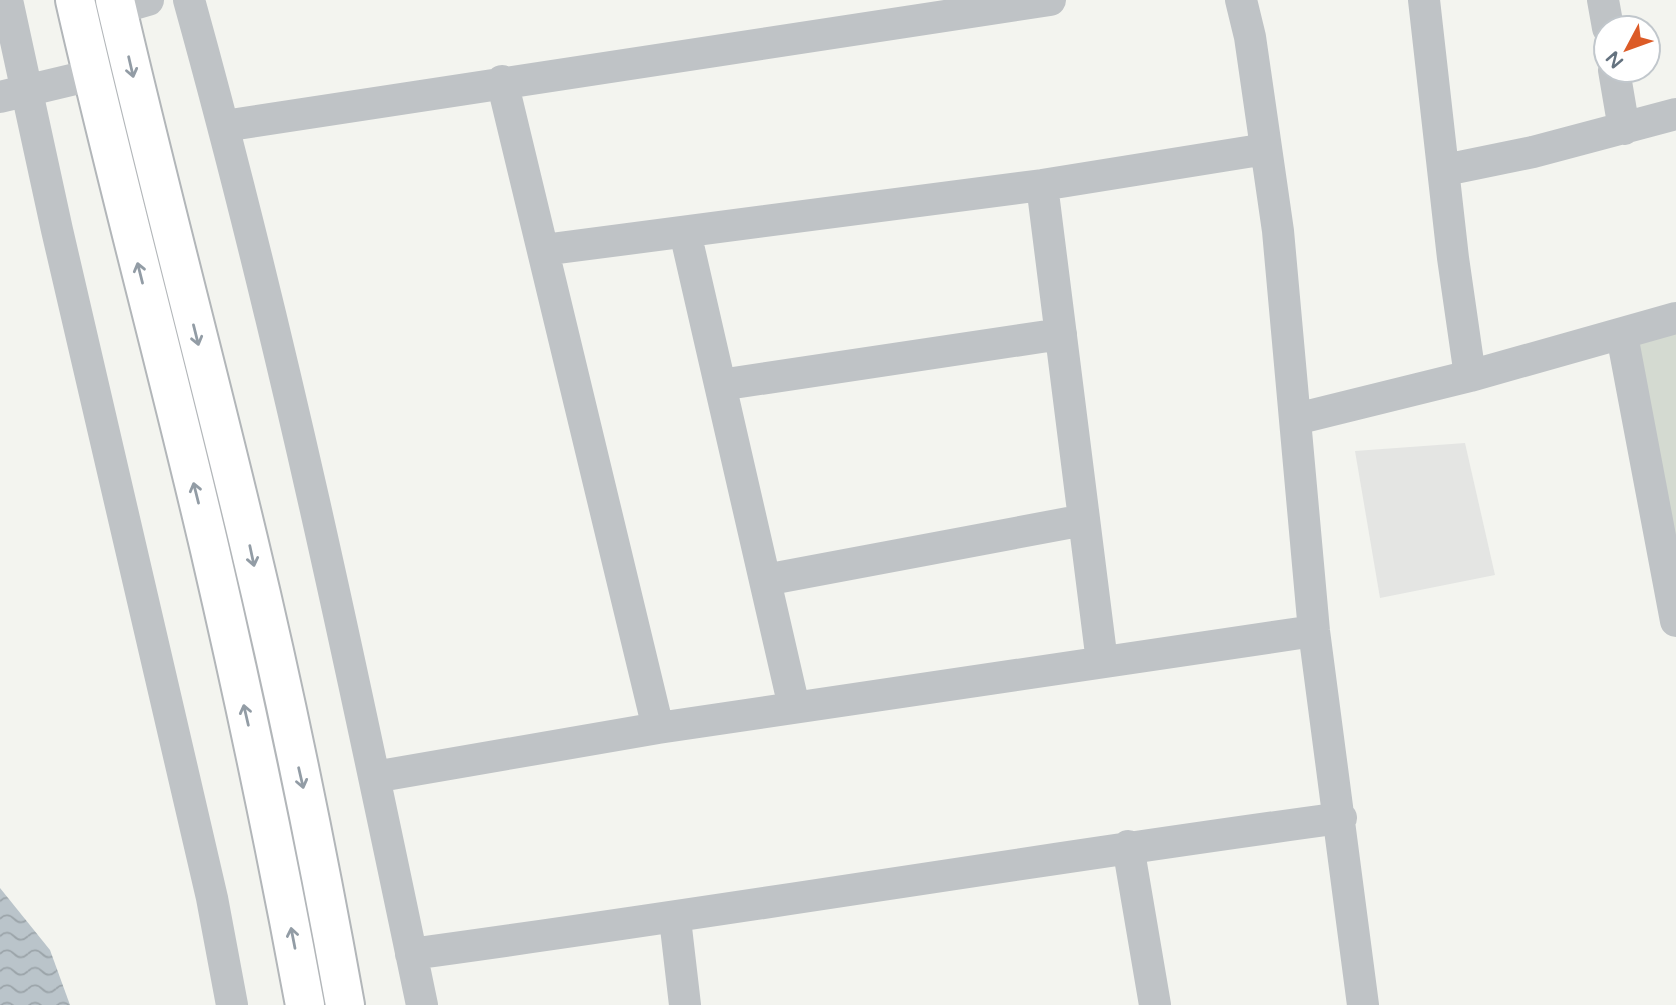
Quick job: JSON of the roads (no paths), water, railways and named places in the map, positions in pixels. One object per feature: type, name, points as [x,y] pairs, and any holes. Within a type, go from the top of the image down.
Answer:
[{"type":"main road","points":[[75,0],[210,549],[275,844],[305,1005]]},
{"type":"main road","points":[[127,3],[146,136],[248,541],[314,836],[345,1005]]},
{"type":"street","points":[[7,0],[13,94],[212,898],[232,1005]]},
{"type":"street","points":[[189,0],[224,125],[374,777],[422,1005]]},
{"type":"street","points":[[1241,0],[1250,37],[1266,149],[1296,419],[1314,631],[1363,1005]]},
{"type":"street","points":[[1424,0],[1470,376]]},
{"type":"street","points":[[224,125],[1032,1]]},
{"type":"street","points":[[13,94],[92,75]]},
{"type":"street","points":[[502,81],[658,728]]},
{"type":"street","points":[[1616,84],[1623,129]]},
{"type":"street","points":[[1445,170],[1676,114]]},
{"type":"street","points":[[543,250],[1042,185],[1266,149]]},
{"type":"street","points":[[1042,185],[1102,662]]},
{"type":"street","points":[[685,232],[794,707]]},
{"type":"street","points":[[1296,419],[1470,376],[1676,318]]},
{"type":"street","points":[[720,384],[1061,334]]},
{"type":"street","points":[[1622,335],[1676,621]]},
{"type":"street","points":[[765,580],[1084,520]]},
{"type":"street","points":[[374,777],[658,728],[1314,631]]},
{"type":"street","points":[[411,954],[675,919],[1128,846],[1340,818]]},
{"type":"street","points":[[1128,846],[1155,1005]]},
{"type":"street","points":[[675,919],[685,1005]]},
{"type":"water","points":[[0,888],[50,950],[70,1005],[0,1005]]}]
